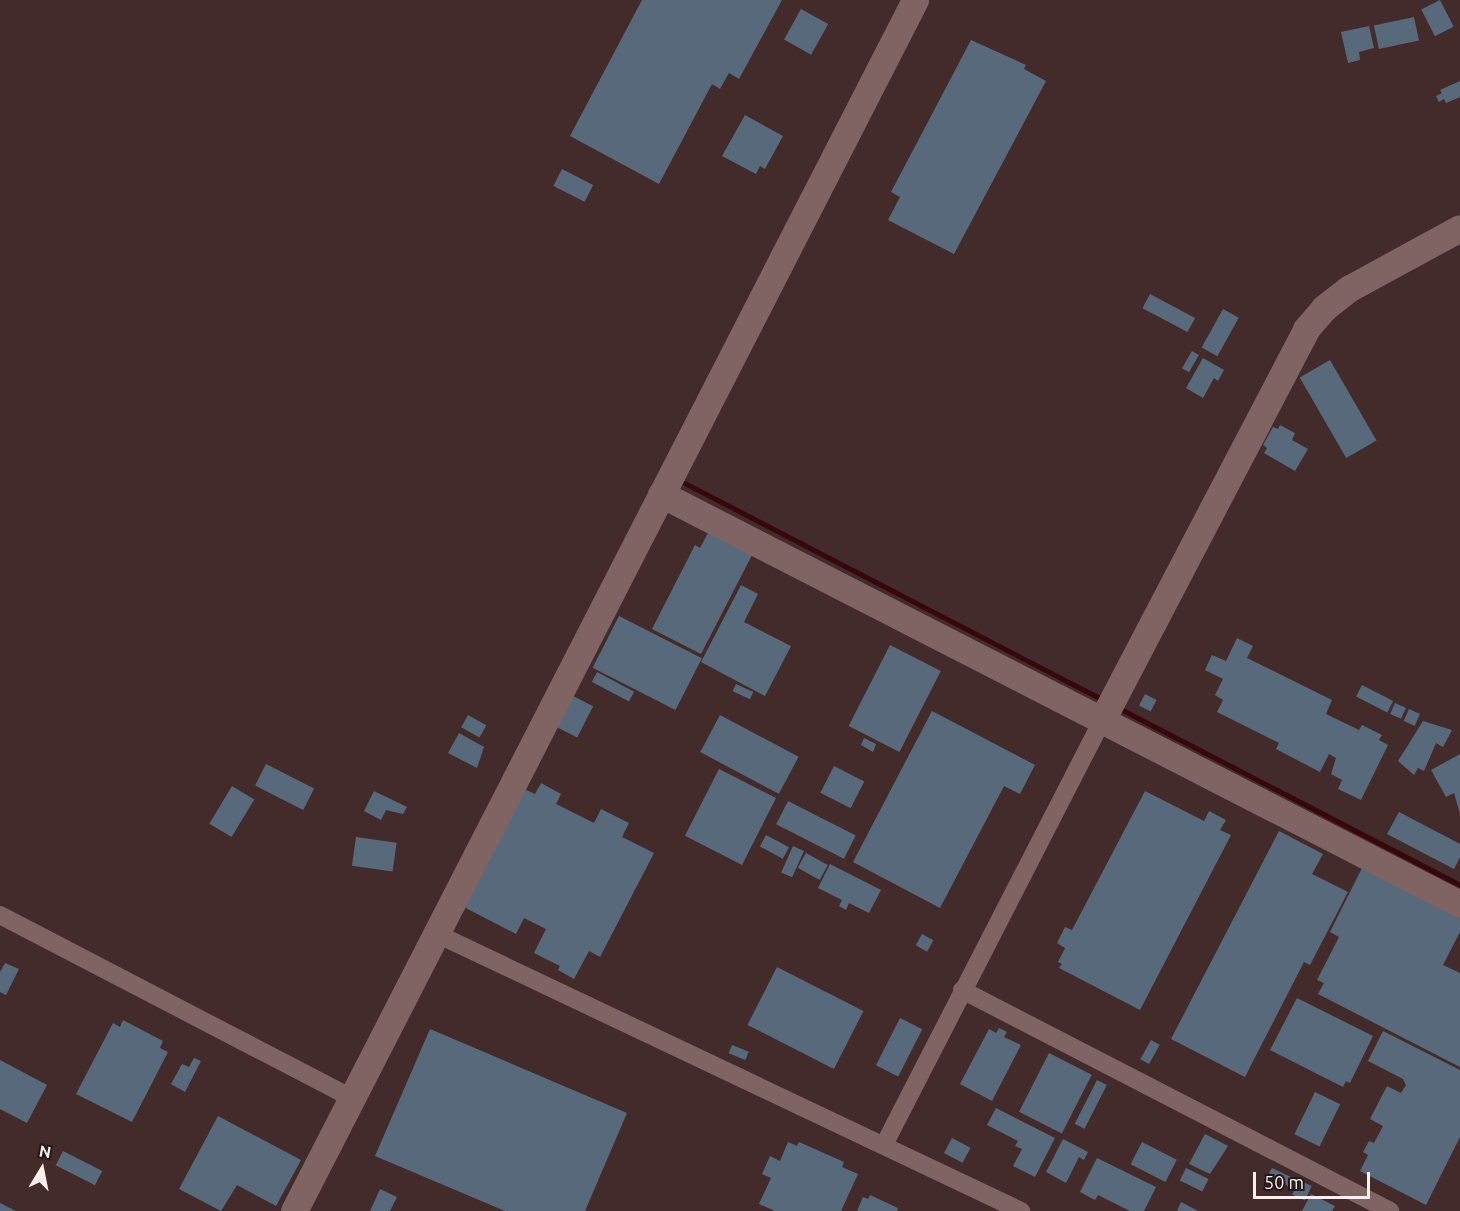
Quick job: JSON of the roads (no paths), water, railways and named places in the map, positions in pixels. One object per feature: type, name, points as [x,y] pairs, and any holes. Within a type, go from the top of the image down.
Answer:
[{"type":"street","points":[[294,1211],[915,0]]},
{"type":"street","points":[[884,1146],[1306,329],[1324,308],[1350,288],[1460,228]]},
{"type":"street","points":[[661,494],[1108,709],[1460,904]]},
{"type":"street","points":[[0,915],[351,1098]]},
{"type":"street","points":[[435,933],[1021,1211]]},
{"type":"street","points":[[963,990],[1390,1211]]},
{"type":"waterway","points":[[685,483],[1103,700]]},
{"type":"waterway","points":[[1119,708],[1460,885]]}]
